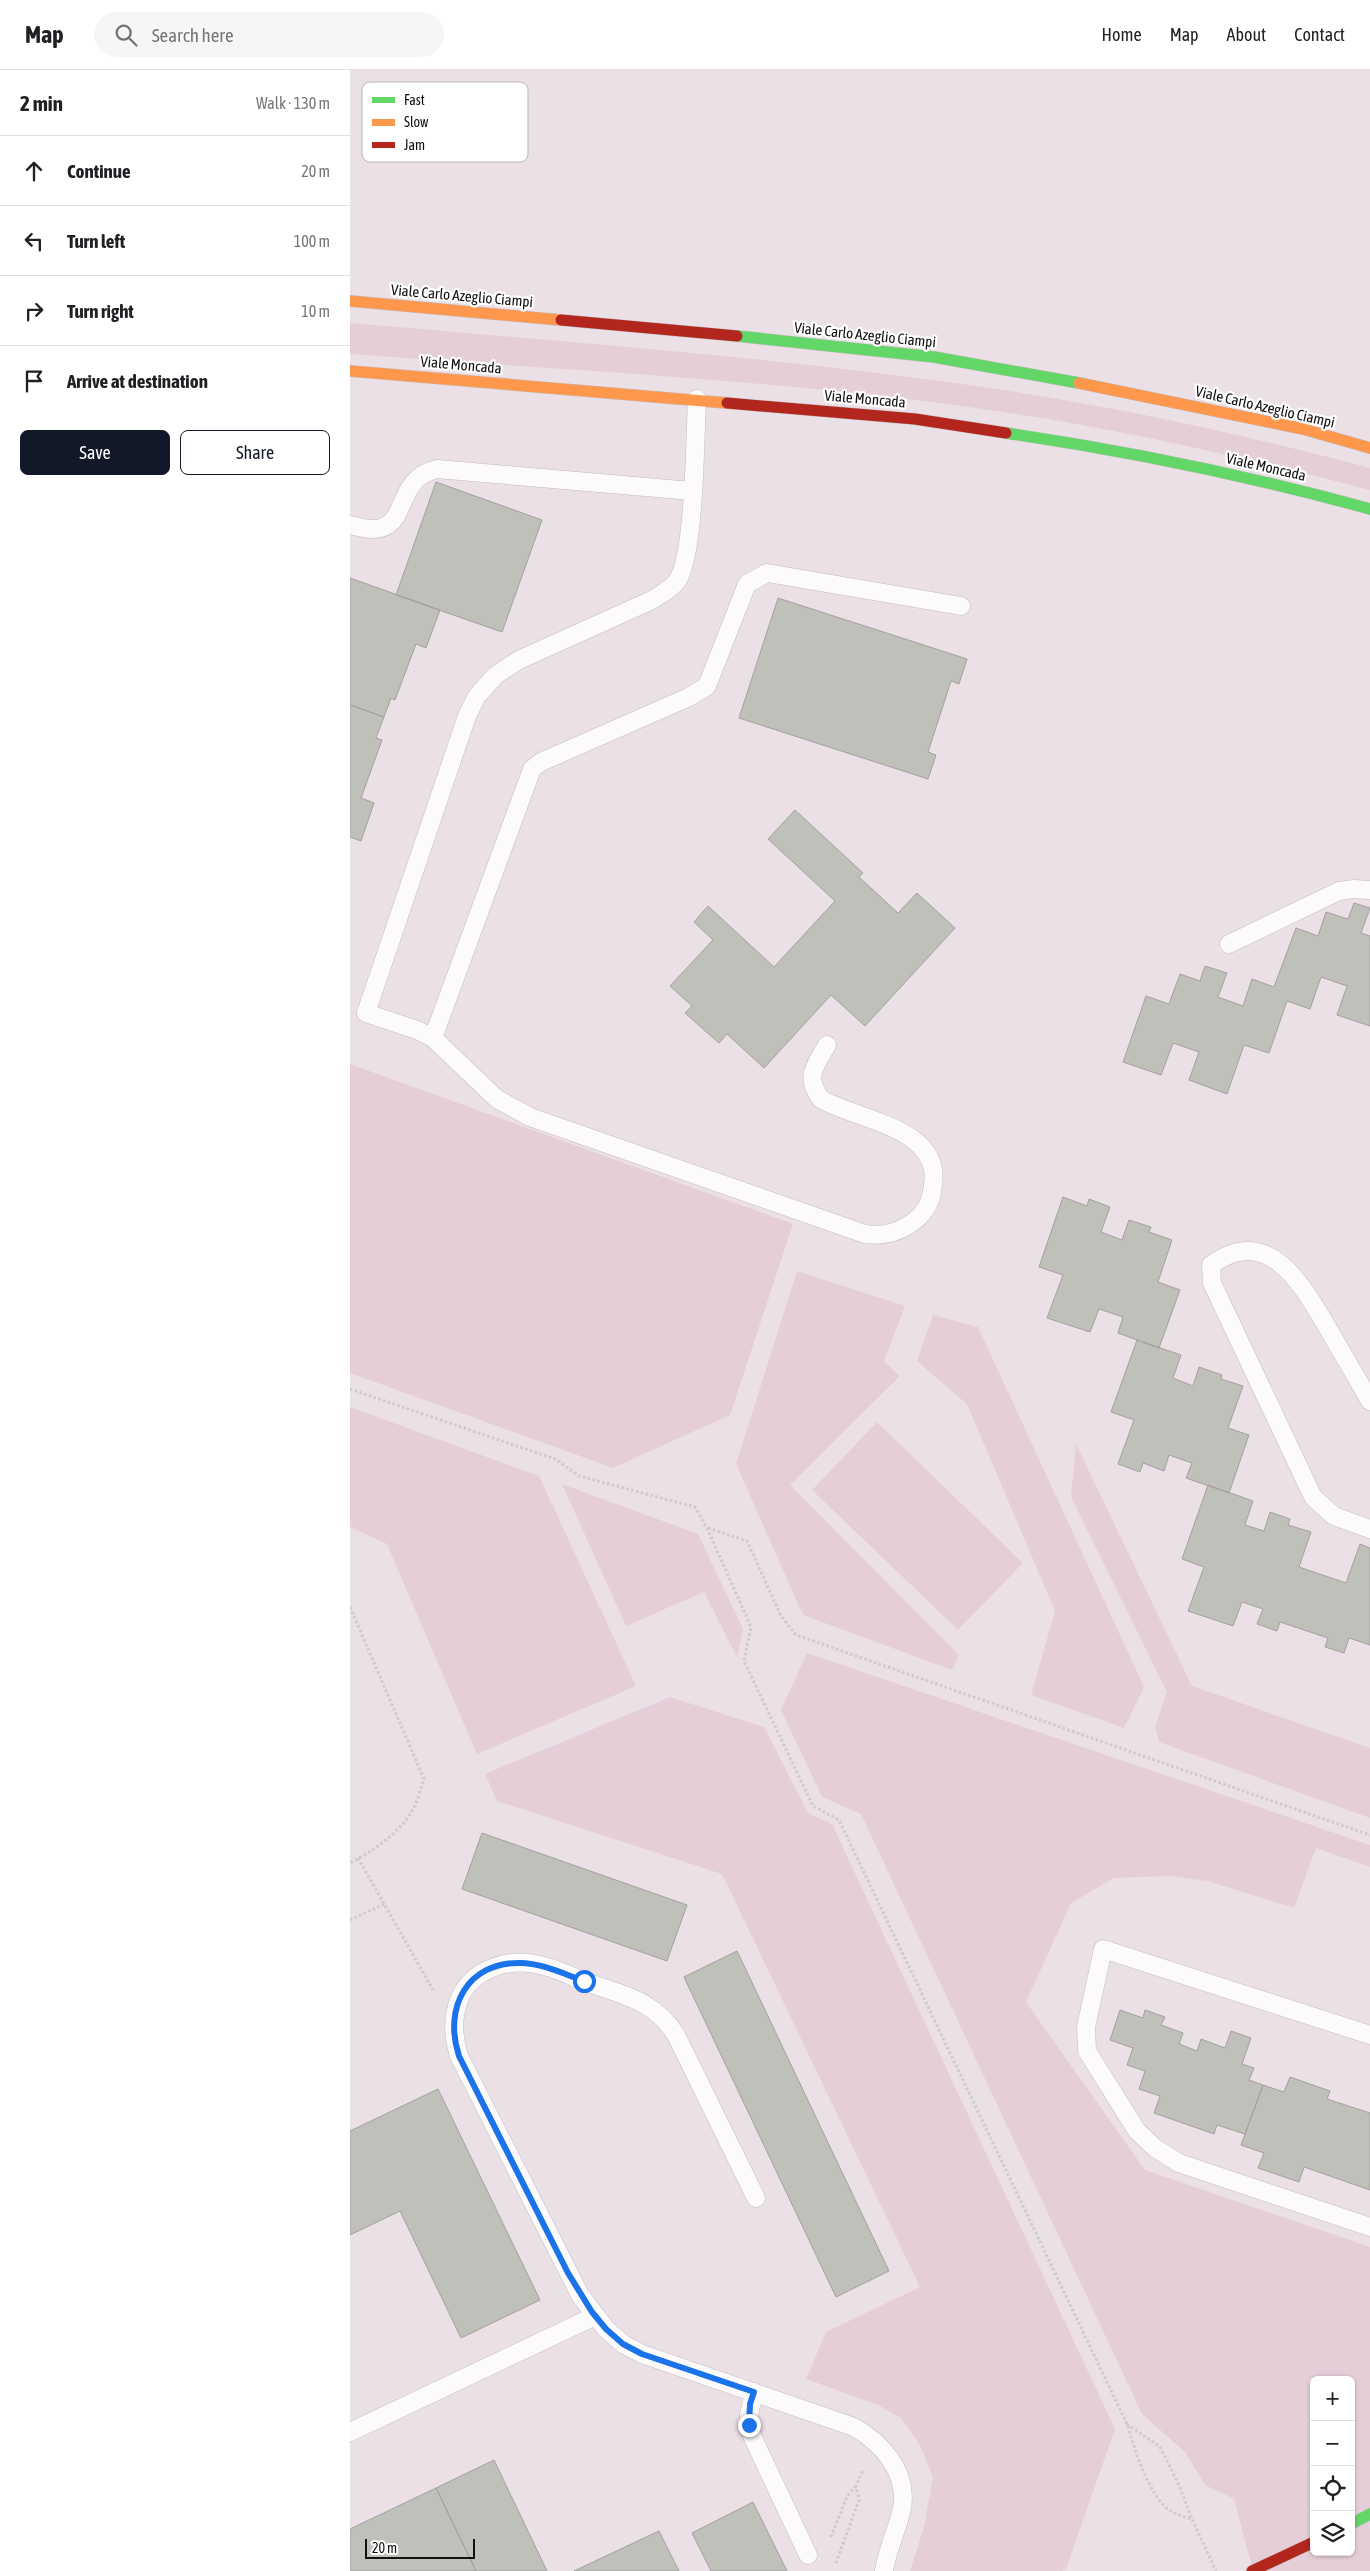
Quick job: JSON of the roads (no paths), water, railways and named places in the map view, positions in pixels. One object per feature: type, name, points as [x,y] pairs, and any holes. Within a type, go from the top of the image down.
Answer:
[{"type":"main road","name":"Viale Carlo Azeglio Ciampi","points":[[350,301],[757,338],[934,357],[1137,394],[1303,429],[1370,448]]},
{"type":"main road","name":"Viale Moncada","points":[[350,371],[915,419],[1119,450],[1287,486],[1370,509]]},
{"type":"main road","points":[[1355,2522],[1370,2514]]},
{"type":"main road","points":[[1252,2571],[1310,2544]]},
{"type":"lane","points":[[697,399],[688,549],[684,566],[677,580],[667,591],[519,660],[496,675],[478,696],[467,716],[366,1013],[417,1030],[433,1038],[497,1099],[530,1117],[865,1234],[880,1236],[897,1232],[912,1223],[924,1212],[931,1199],[934,1181],[933,1167],[928,1155],[919,1143],[906,1134],[821,1099],[814,1090],[811,1079],[813,1068],[827,1045]]},
{"type":"lane","points":[[350,525],[372,529],[391,523],[397,516],[411,484],[418,476],[437,469],[692,491]]},
{"type":"lane","points":[[433,1038],[532,769],[541,762],[689,697],[707,686],[747,584],[767,573],[961,606]]},
{"type":"lane","points":[[1229,944],[1339,891],[1354,889],[1370,890]]},
{"type":"lane","points":[[1370,1402],[1307,1293],[1289,1270],[1266,1255],[1244,1250],[1225,1256],[1212,1265],[1212,1282],[1313,1497],[1334,1516],[1370,1528]]},
{"type":"lane","points":[[1370,2035],[1103,1949],[1086,2027],[1088,2051],[1137,2130],[1154,2148],[1179,2163],[1370,2227]]},
{"type":"lane","points":[[756,2198],[676,2035],[666,2020],[653,2008],[539,1964],[504,1964],[487,1970],[471,1980],[462,1991],[454,2025],[454,2041],[459,2056],[568,2273],[595,2316],[623,2344],[642,2354],[854,2427],[874,2440],[892,2460],[903,2490],[902,2508],[884,2571]]},
{"type":"lane","points":[[350,2432],[595,2316]]},
{"type":"lane","points":[[754,2392],[749,2415],[752,2436],[808,2555]]}]
